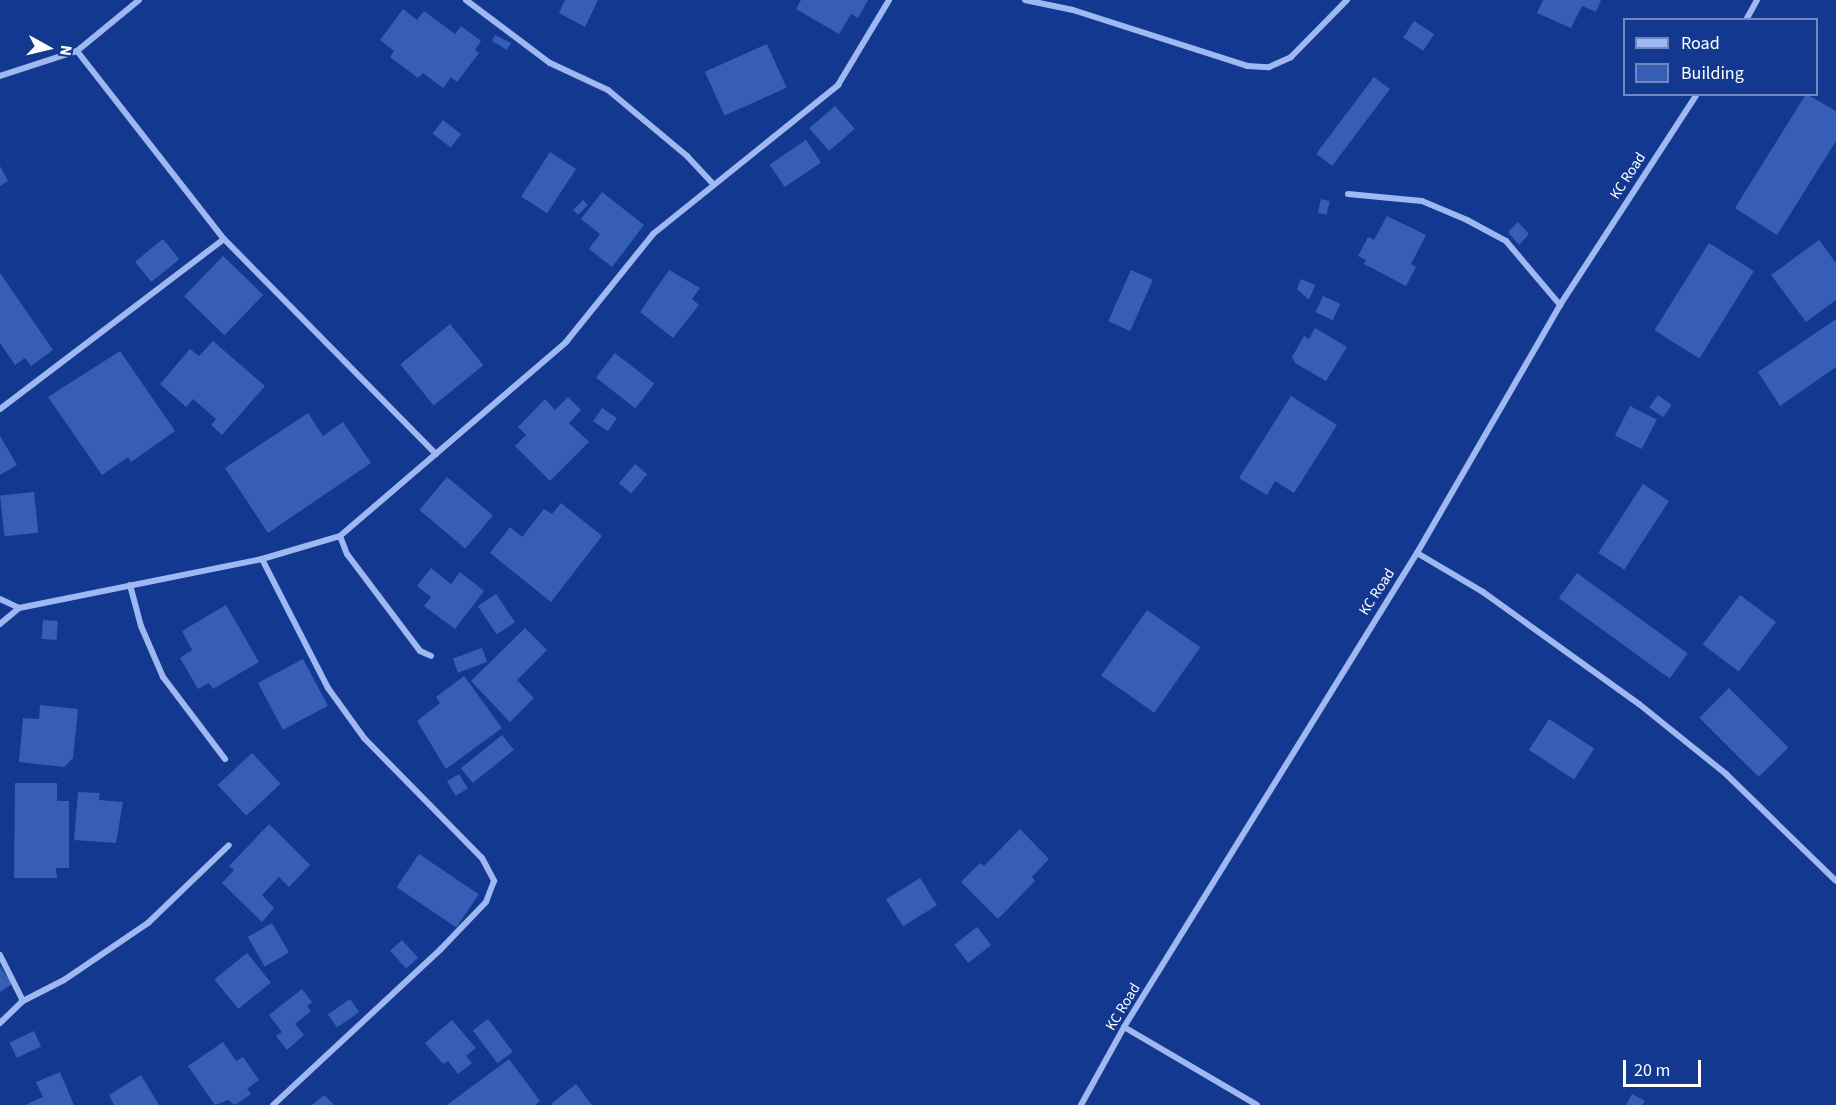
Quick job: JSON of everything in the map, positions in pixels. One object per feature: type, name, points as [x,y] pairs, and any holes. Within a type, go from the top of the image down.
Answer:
[{"type":"street","points":[[0,76],[77,51],[139,0]]},
{"type":"street","points":[[466,0],[550,63],[608,90],[713,184]]},
{"type":"street","points":[[0,624],[19,608],[262,559],[340,536],[566,342],[653,234],[838,85],[890,0]]},
{"type":"street","points":[[1025,0],[1073,10],[1247,66],[1269,68],[1291,57],[1347,0]]},
{"type":"street","points":[[1747,18],[1757,0]]},
{"type":"street","points":[[77,51],[224,239],[436,454]]},
{"type":"street","name":"KC Road","points":[[1081,1105],[1124,1027],[1417,553],[1560,305],[1696,96]]},
{"type":"street","points":[[1348,194],[1422,201],[1467,220],[1506,241],[1560,305]]},
{"type":"street","points":[[0,409],[224,239]]},
{"type":"street","points":[[340,536],[347,554],[420,651],[431,656]]},
{"type":"street","points":[[1417,553],[1491,597],[1640,704],[1726,774],[1836,881]]},
{"type":"street","points":[[262,559],[328,688],[364,738],[482,858],[494,881],[486,902],[441,949],[273,1105]]},
{"type":"street","points":[[130,585],[141,626],[162,677],[225,759]]},
{"type":"street","points":[[0,599],[19,608]]},
{"type":"street","points":[[0,1023],[23,1001],[64,980],[148,922],[229,845]]},
{"type":"street","points":[[0,955],[23,1001]]},
{"type":"street","points":[[1124,1027],[1257,1105]]},
{"type":"building","points":[[565,0],[598,0],[585,27],[559,13]]},
{"type":"building","points":[[801,0],[868,0],[858,18],[851,14],[839,34],[796,9]]},
{"type":"building","points":[[1543,0],[1601,0],[1596,12],[1582,6],[1571,28],[1537,13]]},
{"type":"building","points":[[403,9],[417,20],[424,11],[455,34],[461,26],[481,41],[475,50],[479,53],[457,82],[451,77],[443,88],[423,73],[418,78],[390,57],[394,51],[380,40]]},
{"type":"building","points":[[1414,21],[1434,34],[1423,51],[1403,38]]},
{"type":"building","points":[[495,35],[511,43],[507,50],[492,41]]},
{"type":"building","points":[[767,44],[787,88],[724,116],[705,72]]},
{"type":"building","points":[[1374,77],[1390,89],[1332,166],[1316,154]]},
{"type":"building","points":[[1805,96],[1810,96],[1836,111],[1836,141],[1777,235],[1735,208]]},
{"type":"building","points":[[835,106],[855,129],[829,151],[809,128]]},
{"type":"building","points":[[443,120],[461,134],[451,148],[433,133]]},
{"type":"building","points":[[806,140],[821,162],[785,187],[770,165]]},
{"type":"building","points":[[550,152],[576,169],[547,213],[521,196]]},
{"type":"building","points":[[0,166],[8,181],[0,186]]},
{"type":"building","points":[[602,192],[644,225],[612,267],[589,249],[600,234],[581,219]]},
{"type":"building","points":[[1321,199],[1330,201],[1327,215],[1318,213]]},
{"type":"building","points":[[583,200],[588,205],[578,215],[573,210]]},
{"type":"building","points":[[1387,216],[1426,235],[1411,264],[1416,267],[1406,286],[1364,264],[1366,260],[1358,256],[1368,237],[1374,240]]},
{"type":"building","points":[[1518,222],[1529,234],[1519,245],[1508,232]]},
{"type":"building","points":[[163,239],[179,259],[151,282],[135,262]]},
{"type":"building","points":[[1819,240],[1836,263],[1836,300],[1806,322],[1771,275]]},
{"type":"building","points":[[1709,243],[1754,271],[1699,358],[1654,330]]},
{"type":"building","points":[[223,256],[263,295],[224,335],[184,296]]},
{"type":"building","points":[[669,270],[700,288],[692,299],[699,305],[673,338],[640,312]]},
{"type":"building","points":[[1131,270],[1153,280],[1130,331],[1108,321]]},
{"type":"building","points":[[0,273],[53,350],[31,366],[25,358],[15,365],[0,343]]},
{"type":"building","points":[[1301,279],[1315,285],[1309,300],[1297,289]]},
{"type":"building","points":[[1323,296],[1340,304],[1333,320],[1315,312]]},
{"type":"building","points":[[1836,319],[1836,367],[1780,406],[1758,372]]},
{"type":"building","points":[[450,324],[483,365],[434,405],[400,364]]},
{"type":"building","points":[[1315,328],[1347,347],[1326,381],[1295,363],[1292,357],[1304,336],[1309,339]]},
{"type":"building","points":[[213,341],[265,386],[222,435],[211,425],[216,419],[193,399],[186,407],[160,384],[190,349],[199,356]]},
{"type":"building","points":[[120,351],[175,431],[131,462],[128,457],[102,475],[48,397]]},
{"type":"building","points":[[615,353],[654,384],[635,408],[596,377]]},
{"type":"building","points":[[1658,395],[1672,405],[1663,417],[1649,407]]},
{"type":"building","points":[[1291,396],[1337,425],[1294,493],[1275,481],[1267,495],[1239,478]]},
{"type":"building","points":[[568,397],[581,410],[569,423],[589,442],[550,481],[515,446],[526,435],[518,427],[545,399],[555,410]]},
{"type":"building","points":[[1630,406],[1657,420],[1642,449],[1615,435]]},
{"type":"building","points":[[602,408],[617,418],[608,431],[593,421]]},
{"type":"building","points":[[308,413],[323,436],[343,422],[371,463],[268,533],[225,468]]},
{"type":"building","points":[[0,436],[17,465],[0,475]]},
{"type":"building","points":[[635,464],[647,474],[631,493],[619,483]]},
{"type":"building","points":[[447,477],[493,516],[465,549],[419,510]]},
{"type":"building","points":[[1643,484],[1669,501],[1624,570],[1598,553]]},
{"type":"building","points":[[34,492],[38,533],[4,536],[0,496]]},
{"type":"building","points":[[561,503],[602,536],[551,602],[490,553],[510,527],[522,537],[544,509],[552,514]]},
{"type":"building","points":[[431,568],[451,584],[460,572],[484,591],[455,629],[424,606],[431,597],[417,586]]},
{"type":"building","points":[[1577,573],[1688,654],[1670,679],[1559,598]]},
{"type":"building","points":[[496,594],[515,622],[497,634],[478,606]]},
{"type":"building","points":[[1740,595],[1776,622],[1739,672],[1703,645]]},
{"type":"building","points":[[226,605],[259,662],[213,689],[209,683],[198,689],[180,658],[192,650],[182,631]]},
{"type":"building","points":[[1147,610],[1200,647],[1154,713],[1101,676]]},
{"type":"building","points":[[43,620],[58,621],[57,640],[42,639]]},
{"type":"building","points":[[525,628],[547,650],[517,680],[534,698],[510,722],[471,681]]},
{"type":"building","points":[[482,648],[487,662],[458,673],[453,659]]},
{"type":"building","points":[[303,659],[328,706],[283,730],[258,683]]},
{"type":"building","points":[[464,676],[502,728],[446,769],[417,721],[440,703],[436,697]]},
{"type":"building","points":[[1729,688],[1788,747],[1759,777],[1699,718]]},
{"type":"building","points":[[40,705],[78,709],[73,758],[64,767],[19,762],[23,718],[39,719]]},
{"type":"building","points":[[1549,719],[1594,748],[1574,779],[1529,750]]},
{"type":"building","points":[[502,735],[514,750],[473,783],[461,768]]},
{"type":"building","points":[[252,753],[281,784],[246,816],[218,785]]},
{"type":"building","points":[[459,774],[468,789],[456,796],[447,781]]},
{"type":"building","points":[[15,783],[57,783],[57,801],[69,801],[69,868],[56,868],[57,878],[14,878]]},
{"type":"building","points":[[78,792],[100,793],[99,800],[123,802],[116,843],[74,840]]},
{"type":"building","points":[[269,824],[310,865],[289,887],[279,877],[262,895],[274,908],[262,922],[222,883],[234,870],[229,866]]},
{"type":"building","points":[[1020,829],[1049,859],[1032,877],[1035,881],[998,919],[961,882],[980,863],[984,866]]},
{"type":"building","points":[[419,854],[479,894],[456,927],[397,887]]},
{"type":"building","points":[[920,878],[937,905],[903,926],[886,899]]},
{"type":"building","points":[[272,923],[289,952],[265,966],[248,937]]},
{"type":"building","points":[[977,927],[991,945],[968,963],[954,945]]},
{"type":"building","points":[[402,940],[418,958],[406,969],[390,951]]},
{"type":"building","points":[[247,953],[271,983],[238,1009],[214,979]]},
{"type":"building","points":[[0,966],[12,984],[0,992]]},
{"type":"building","points":[[302,989],[312,1002],[307,1006],[311,1011],[295,1024],[304,1035],[287,1050],[276,1036],[282,1032],[269,1015]]},
{"type":"building","points":[[350,999],[359,1012],[337,1028],[328,1014]]},
{"type":"building","points":[[488,1019],[513,1052],[498,1063],[473,1030]]},
{"type":"building","points":[[452,1020],[476,1048],[466,1056],[472,1063],[458,1074],[448,1061],[443,1064],[425,1043]]},
{"type":"building","points":[[34,1031],[41,1046],[17,1058],[10,1042]]},
{"type":"building","points":[[223,1042],[236,1061],[243,1057],[259,1080],[247,1089],[251,1094],[235,1105],[228,1100],[215,1105],[188,1066]]},
{"type":"building","points":[[509,1059],[540,1101],[535,1105],[447,1105]]},
{"type":"building","points":[[60,1072],[74,1105],[25,1105],[43,1097],[36,1082]]},
{"type":"building","points":[[141,1075],[159,1105],[114,1105],[109,1095]]},
{"type":"building","points":[[576,1084],[592,1105],[553,1105],[552,1103]]},
{"type":"building","points":[[1632,1094],[1645,1101],[1642,1105],[1626,1105]]},
{"type":"building","points":[[324,1095],[334,1105],[312,1105]]}]
